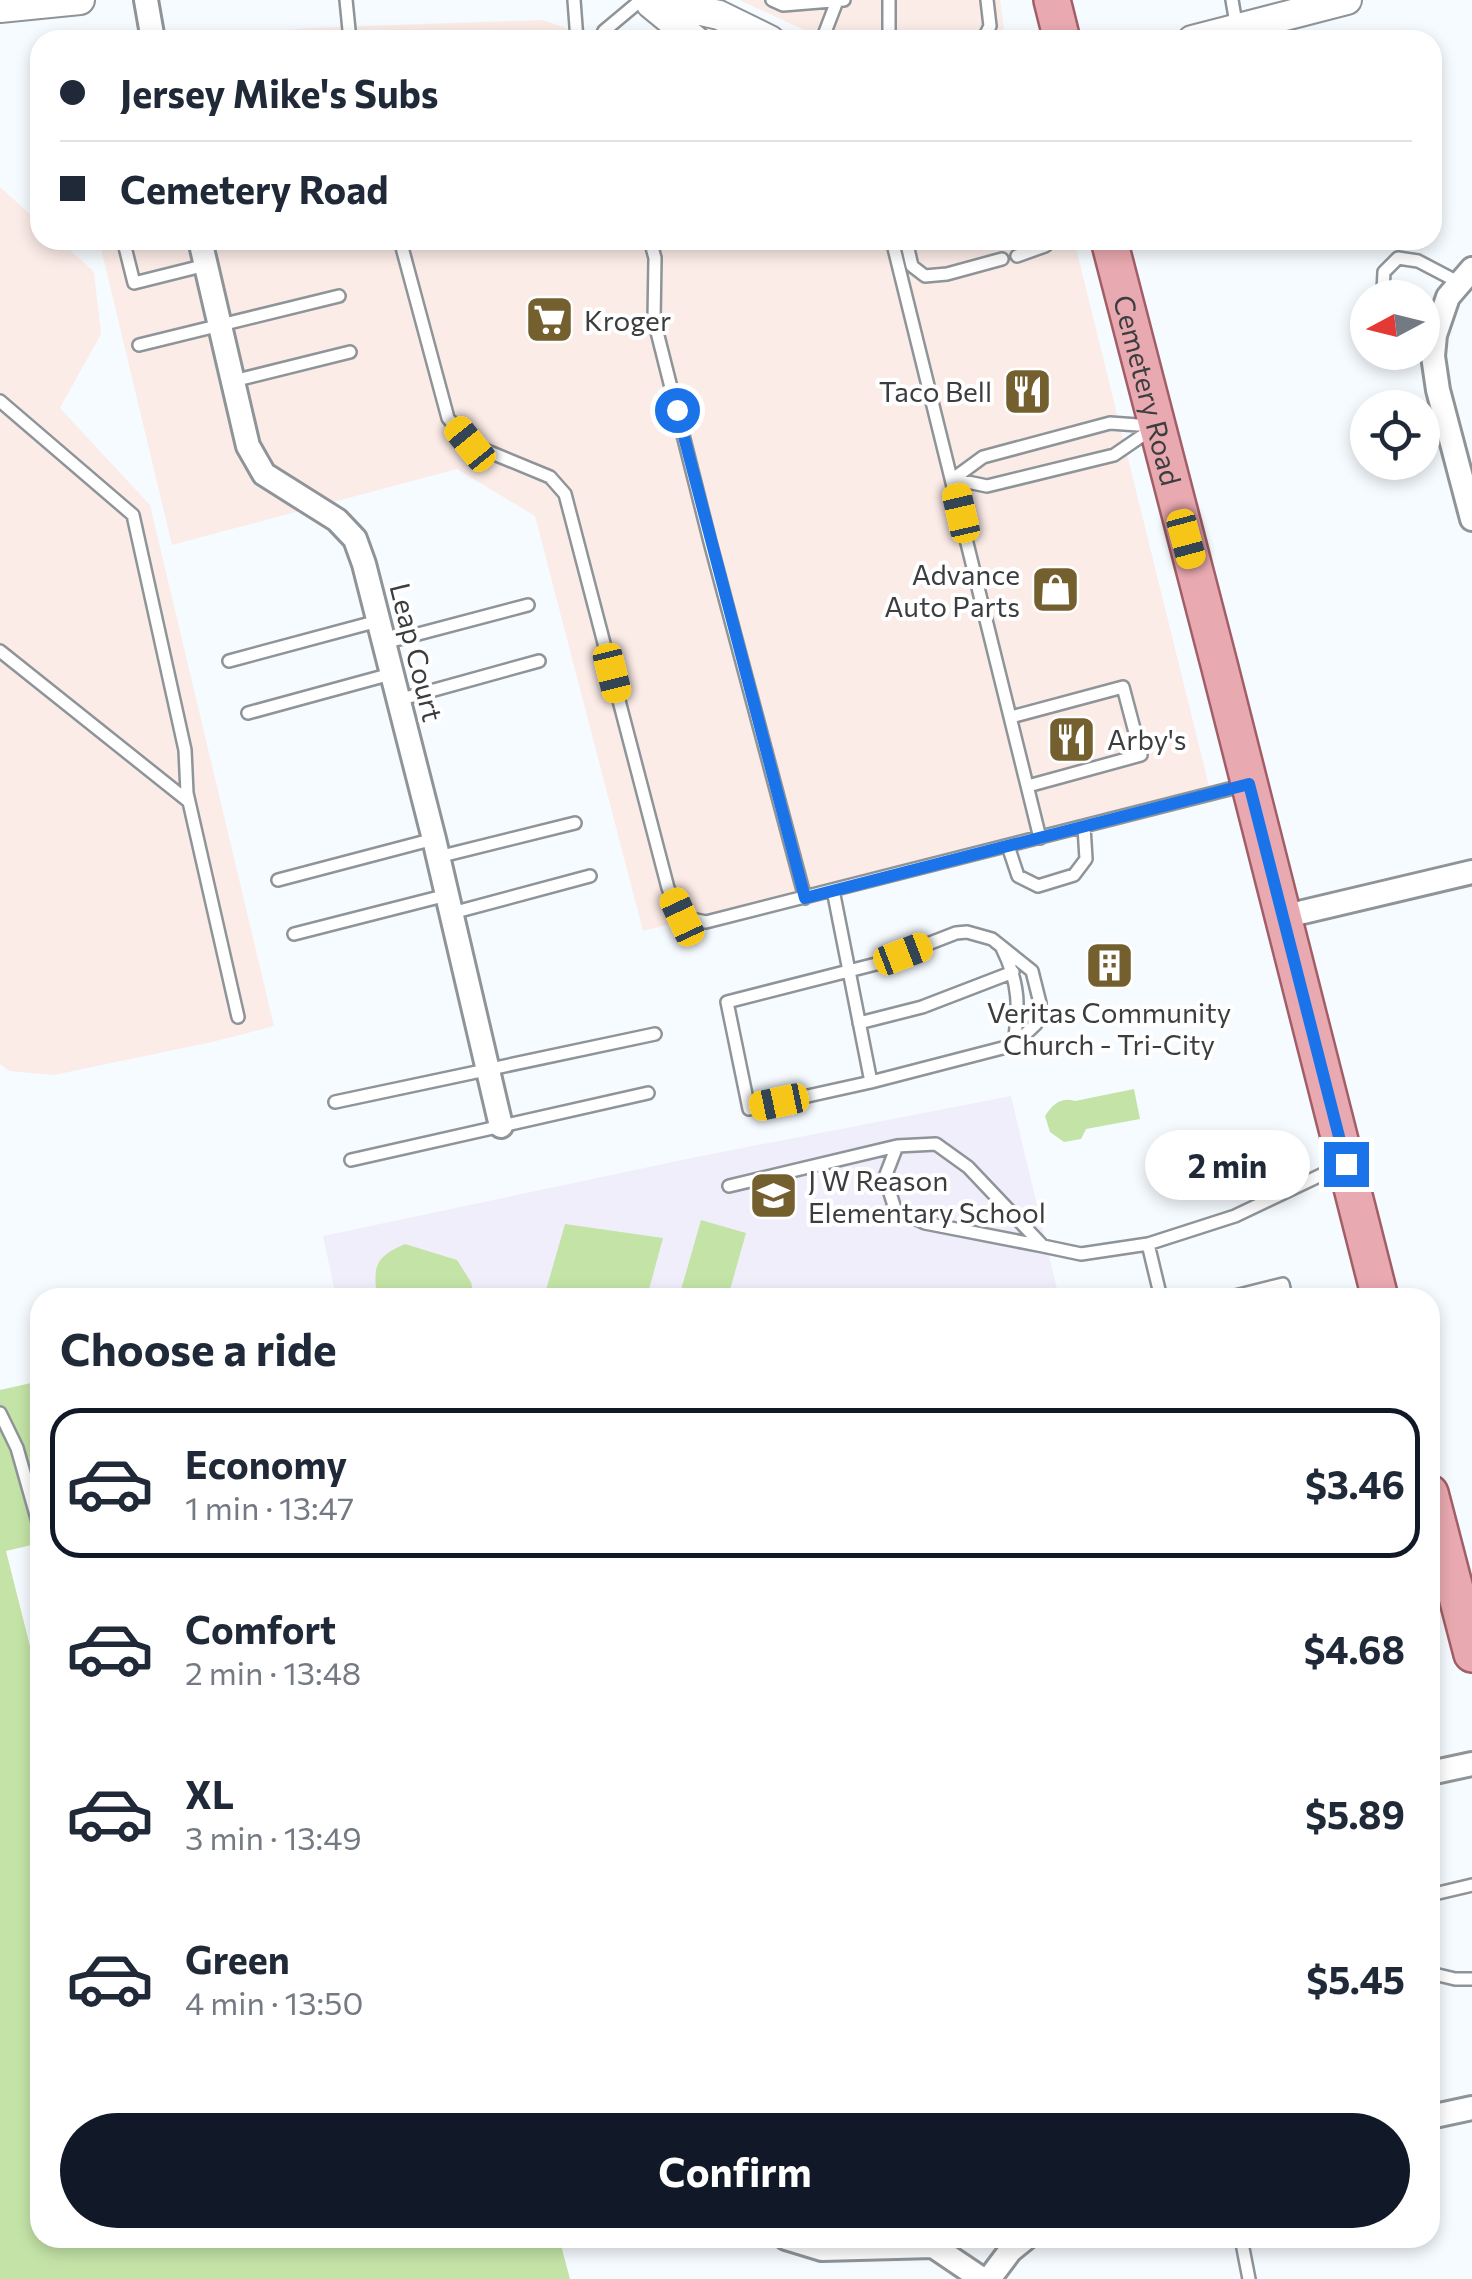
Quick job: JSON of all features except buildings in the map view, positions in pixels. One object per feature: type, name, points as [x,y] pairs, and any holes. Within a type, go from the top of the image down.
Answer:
[{"type":"main road","points":[[1052,0],[1060,30]]},
{"type":"main road","name":"Cemetery Road","points":[[1112,250],[1377,1288]]},
{"type":"main road","points":[[1440,1538],[1462,1573],[1472,1654]]},
{"type":"street","points":[[0,8],[80,0]]},
{"type":"street","points":[[146,0],[151,30]]},
{"type":"street","points":[[1230,30],[1347,0]]},
{"type":"street","points":[[660,1],[686,30]]},
{"type":"street","points":[[660,1],[719,15],[750,30]]},
{"type":"street","name":"Leap Court","points":[[202,250],[248,446],[264,474],[337,520],[355,539],[364,564],[450,904],[501,1126]]},
{"type":"street","points":[[1440,306],[1466,276]]},
{"type":"street","points":[[1435,370],[1472,519]]},
{"type":"street","points":[[1282,918],[1472,872]]},
{"type":"street","points":[[1440,1771],[1472,1764]]},
{"type":"street","points":[[1440,2116],[1472,2108]]},
{"type":"street","points":[[819,2248],[859,2248]]},
{"type":"street","points":[[936,2248],[985,2279],[1014,2248]]},
{"type":"lane","points":[[346,0],[349,30]]},
{"type":"lane","points":[[574,0],[576,30]]},
{"type":"lane","points":[[772,0],[783,5],[840,0],[826,30]]},
{"type":"lane","points":[[889,0],[889,30]]},
{"type":"lane","points":[[988,0],[988,30]]},
{"type":"lane","points":[[1232,0],[1237,28]]},
{"type":"lane","points":[[608,30],[660,1]]},
{"type":"lane","points":[[127,250],[134,283],[206,265]]},
{"type":"lane","points":[[403,250],[448,418],[470,444],[550,478],[564,494],[668,888],[682,917],[706,922],[1249,784]]},
{"type":"lane","points":[[653,250],[656,328],[805,898]]},
{"type":"lane","points":[[895,250],[1040,838]]},
{"type":"lane","points":[[908,250],[912,266],[926,276],[1002,260]]},
{"type":"lane","points":[[1017,256],[1034,250]]},
{"type":"lane","points":[[1384,280],[1384,272],[1398,258],[1418,260],[1466,276]]},
{"type":"lane","points":[[139,345],[340,296]]},
{"type":"lane","points":[[233,380],[350,352]]},
{"type":"lane","points":[[0,401],[133,515],[185,750],[190,802],[238,1016]]},
{"type":"lane","points":[[953,480],[983,457],[1110,423],[1156,426]]},
{"type":"lane","points":[[953,480],[987,486],[1114,456],[1156,426]]},
{"type":"lane","points":[[229,661],[528,604]]},
{"type":"lane","points":[[0,650],[190,802]]},
{"type":"lane","points":[[398,700],[539,661]]},
{"type":"lane","points":[[248,712],[391,674]]},
{"type":"lane","points":[[1011,718],[1123,687],[1140,755],[1028,786]]},
{"type":"lane","points":[[278,880],[576,823]]},
{"type":"lane","points":[[1008,846],[1018,876],[1038,886],[1074,875],[1086,859],[1084,827]]},
{"type":"lane","points":[[294,934],[590,876]]},
{"type":"lane","points":[[833,890],[871,1082]]},
{"type":"lane","points":[[967,932],[1001,944],[1032,971],[1040,1003],[1036,1024],[1014,1045],[749,1109],[726,1002],[848,972],[967,932]]},
{"type":"lane","points":[[1001,944],[1018,991],[1014,1045]]},
{"type":"lane","points":[[859,1023],[922,1007],[1013,972]]},
{"type":"lane","points":[[335,1102],[655,1034]]},
{"type":"lane","points":[[351,1160],[648,1093]]},
{"type":"lane","points":[[730,1186],[897,1146],[936,1144],[968,1166],[1043,1246]]},
{"type":"lane","points":[[897,1146],[885,1177],[894,1208],[925,1224],[1081,1254],[1148,1244],[1235,1216],[1346,1164]]},
{"type":"lane","points":[[1148,1244],[1159,1288]]},
{"type":"lane","points":[[0,1413],[17,1448],[30,1494]]},
{"type":"lane","points":[[1440,1893],[1472,1885]]},
{"type":"lane","points":[[1440,1975],[1472,1979]]},
{"type":"lane","points":[[1243,2248],[1249,2279]]},
{"type":"shaded area","points":[[739,0],[1000,0],[1004,28],[1002,30],[804,30]]},
{"type":"shaded area","points":[[543,20],[572,30],[288,30]]},
{"type":"shaded area","points":[[0,187],[30,214],[30,250],[70,250],[94,272],[101,334],[60,408],[150,505],[274,1026],[54,1075],[9,1071],[0,1064]]},
{"type":"shaded area","points":[[101,250],[1076,250],[1209,786],[643,931],[535,516],[457,469],[172,545]]},
{"type":"shaded area","name":"J W Reason Elementary School","points":[[1011,1096],[1057,1288],[334,1288],[323,1236],[701,1156]]},
{"type":"green space","points":[[1134,1089],[1140,1119],[1086,1129],[1081,1139],[1064,1142],[1050,1132],[1045,1116],[1058,1103]]},
{"type":"green space","points":[[701,1220],[746,1233],[731,1288],[682,1288]]},
{"type":"green space","points":[[565,1224],[663,1238],[649,1288],[547,1288]]},
{"type":"green space","points":[[405,1244],[457,1260],[472,1288],[376,1288],[376,1270],[387,1253]]},
{"type":"green space","points":[[30,1383],[30,1545],[6,1551],[30,1646],[30,2248],[562,2248],[570,2279],[0,2279],[0,1390]]},
{"type":"place","name":"Kroger","points":[[549,320]]},
{"type":"place","name":"Taco Bell","points":[[1027,391]]},
{"type":"place","name":"Advance Auto Parts","points":[[1055,590]]},
{"type":"place","name":"Arby's","points":[[1072,739]]},
{"type":"place","name":"Veritas Community Church - Tri-City","points":[[1109,965]]},
{"type":"place","name":"J W Reason Elementary School","points":[[773,1196]]},
{"type":"route","points":[[677,410],[805,898],[1249,784],[1346,1164]]}]
